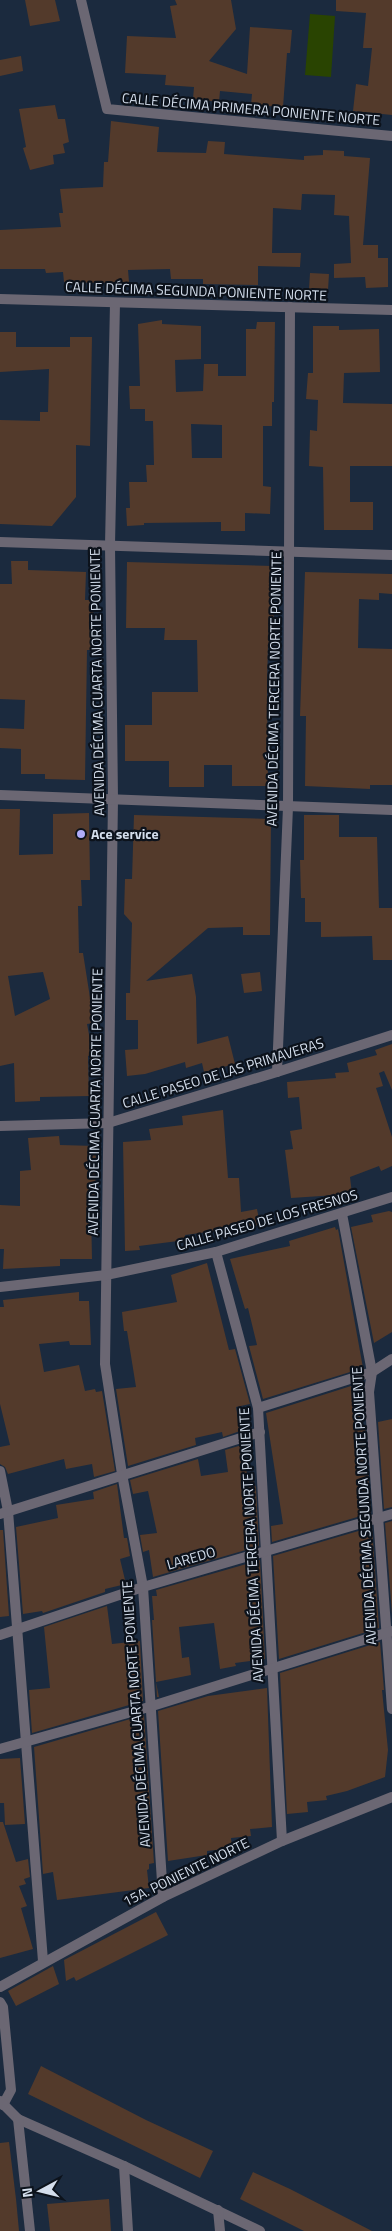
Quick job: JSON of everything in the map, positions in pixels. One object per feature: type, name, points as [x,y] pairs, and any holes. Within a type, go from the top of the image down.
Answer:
[{"type":"street","name":"CALLE DÉCIMA PRIMERA PONIENTE NORTE","points":[[80,0],[107,110],[392,136]]},
{"type":"street","name":"CALLE DÉCIMA SEGUNDA PONIENTE NORTE","points":[[0,299],[392,310]]},
{"type":"street","name":"AVENIDA DÉCIMA CUARTA NORTE PONIENTE","points":[[115,303],[110,545],[113,798],[105,1364],[122,1474],[143,1587],[149,1708],[163,1897]]},
{"type":"street","name":"AVENIDA DÉCIMA TERCERA NORTE PONIENTE","points":[[277,1072],[288,807],[290,306]]},
{"type":"street","points":[[0,542],[392,556]]},
{"type":"street","points":[[0,796],[113,798],[392,810]]},
{"type":"street","name":"CALLE PASEO DE LAS PRIMAVERAS","points":[[0,1126],[108,1123],[277,1072],[392,1034]]},
{"type":"street","name":"CALLE PASEO DE LOS FRESNOS","points":[[0,1286],[106,1276],[216,1252],[392,1197]]},
{"type":"street","name":"AVENIDA DÉCIMA SEGUNDA NORTE PONIENTE","points":[[342,1214],[372,1372],[368,1392],[377,1519],[388,1632],[392,1709]]},
{"type":"street","name":"AVENIDA DÉCIMA TERCERA NORTE PONIENTE","points":[[216,1252],[258,1408],[282,1841]]},
{"type":"street","points":[[258,1408],[372,1372],[392,1359]]},
{"type":"street","points":[[4,1512],[260,1432]]},
{"type":"street","points":[[0,1471],[18,1629],[43,1961]]},
{"type":"street","name":"LAREDO","points":[[0,1635],[143,1587],[392,1514]]},
{"type":"street","points":[[0,1749],[149,1708],[271,1667],[388,1632]]},
{"type":"street","name":"15A. PONIENTE NORTE","points":[[0,1987],[43,1961],[163,1897],[282,1841],[392,1797]]},
{"type":"street","points":[[0,2002],[3,2007],[11,2090],[1,2103],[18,2119],[124,2166],[260,2231]]},
{"type":"street","points":[[18,2119],[30,2231]]},
{"type":"street","points":[[124,2166],[128,2231]]},
{"type":"street","points":[[218,2210],[220,2231]]},
{"type":"green space","points":[[310,14],[335,16],[331,77],[305,75]]},
{"type":"building","points":[[25,0],[55,0],[60,21],[30,26]]},
{"type":"building","points":[[175,0],[231,0],[236,29],[209,61],[247,74],[250,27],[292,30],[290,53],[287,53],[283,107],[251,105],[252,94],[220,91],[219,102],[193,99],[194,87],[165,85],[166,75],[125,73],[127,36],[176,38],[170,6],[177,5]]},
{"type":"building","points":[[336,0],[392,0],[392,115],[353,111],[356,84],[368,86],[372,48],[363,48],[366,13],[336,11]]},
{"type":"building","points":[[21,56],[23,71],[0,76],[0,60]]},
{"type":"building","points":[[55,105],[58,119],[65,119],[69,142],[63,144],[65,153],[53,155],[54,164],[30,170],[23,148],[26,147],[19,109]]},
{"type":"building","points":[[111,121],[159,127],[157,152],[206,153],[208,141],[225,142],[224,154],[304,160],[304,156],[323,155],[323,150],[344,151],[344,156],[370,158],[363,245],[378,245],[378,258],[388,258],[388,287],[366,288],[365,277],[334,278],[334,264],[351,263],[349,216],[334,215],[335,195],[302,194],[301,210],[273,208],[272,253],[301,253],[300,267],[258,266],[258,285],[203,284],[203,279],[171,279],[170,269],[128,270],[129,282],[98,283],[64,282],[63,272],[46,273],[45,269],[0,269],[0,230],[61,227],[59,213],[63,213],[60,189],[103,187],[104,162],[108,162]]},
{"type":"building","points":[[310,273],[329,274],[328,290],[309,289]]},
{"type":"building","points":[[162,320],[162,324],[201,326],[201,359],[175,360],[176,392],[203,391],[204,364],[218,364],[218,376],[246,376],[246,329],[256,329],[257,322],[275,322],[272,426],[263,426],[263,486],[271,487],[270,514],[245,513],[245,531],[221,531],[221,522],[144,523],[144,525],[127,526],[126,508],[130,508],[129,482],[147,482],[146,465],[154,465],[153,421],[145,421],[145,409],[130,409],[129,386],[140,386],[138,324]],"holes":[[[191,424],[222,425],[222,458],[192,458]]]},
{"type":"building","points":[[313,326],[339,326],[339,330],[379,329],[380,372],[344,373],[343,403],[392,404],[392,466],[350,466],[350,502],[373,502],[373,530],[324,530],[323,467],[309,466],[310,430],[317,431],[318,400],[306,399],[308,373],[313,373]]},
{"type":"building","points":[[0,332],[16,332],[16,347],[70,347],[70,337],[92,337],[90,446],[76,445],[76,497],[52,526],[0,524],[0,420],[40,421],[40,412],[48,412],[49,369],[0,372]]},
{"type":"building","points":[[11,561],[28,561],[28,570],[86,572],[85,600],[94,600],[91,650],[87,650],[85,780],[45,779],[45,774],[21,774],[21,749],[0,748],[0,728],[24,729],[25,700],[0,699],[0,584],[12,584]]},
{"type":"building","points":[[127,562],[273,566],[274,645],[268,645],[267,684],[268,786],[232,786],[232,765],[204,765],[204,787],[169,787],[169,761],[125,761],[125,725],[152,725],[152,692],[198,692],[197,640],[164,640],[165,628],[126,628]]},
{"type":"building","points":[[305,572],[392,574],[392,594],[379,593],[379,600],[359,599],[358,648],[392,649],[392,785],[370,785],[370,789],[305,786],[306,716],[300,716]]},
{"type":"building","points":[[0,809],[20,809],[19,855],[53,854],[53,814],[89,813],[90,880],[81,880],[82,906],[78,906],[79,953],[83,953],[94,1023],[87,1024],[93,1055],[88,1056],[89,1096],[40,1097],[40,1101],[15,1102],[14,1063],[0,1066]],"holes":[[[43,972],[50,999],[15,1016],[8,976]]]},
{"type":"building","points":[[134,815],[271,819],[270,935],[243,935],[243,927],[208,928],[146,981],[192,974],[196,997],[197,1044],[228,1036],[235,1064],[204,1072],[202,1063],[186,1068],[185,1062],[145,1074],[127,1076],[125,1050],[138,1049],[138,1020],[126,1020],[126,993],[130,993],[132,923],[124,914],[125,879],[132,879]]},
{"type":"building","points":[[304,815],[339,815],[339,837],[377,837],[379,908],[392,908],[392,960],[373,960],[372,936],[321,937],[321,922],[305,922],[305,898],[301,898],[300,860],[304,860]]},
{"type":"building","points":[[260,972],[262,991],[244,993],[241,974]]},
{"type":"building","points":[[392,1044],[392,1090],[384,1071],[379,1073],[383,1086],[376,1088],[392,1137],[392,1166],[381,1171],[379,1166],[350,1177],[352,1194],[291,1198],[285,1150],[293,1149],[290,1131],[302,1129],[299,1097],[288,1098],[287,1082],[336,1078],[335,1073],[349,1072],[347,1063],[377,1055],[375,1050]]},
{"type":"building","points":[[223,1110],[228,1178],[239,1178],[241,1212],[257,1209],[260,1225],[185,1235],[186,1240],[139,1246],[140,1250],[125,1251],[123,1142],[151,1140],[149,1129],[183,1125],[182,1116]]},
{"type":"building","points":[[59,1136],[60,1145],[96,1146],[95,1210],[91,1210],[92,1259],[60,1259],[60,1266],[3,1269],[4,1249],[0,1249],[0,1205],[20,1206],[20,1171],[31,1170],[28,1138]]},
{"type":"building","points":[[392,1212],[392,1332],[374,1343],[351,1227],[373,1222],[371,1215]]},
{"type":"building","points":[[335,1227],[336,1230],[338,1229],[363,1368],[263,1399],[249,1346],[257,1345],[248,1308],[245,1309],[230,1259],[290,1246],[289,1241]]},
{"type":"building","points":[[207,1263],[229,1350],[235,1349],[250,1404],[236,1407],[240,1431],[223,1437],[222,1432],[195,1438],[196,1445],[128,1466],[116,1389],[136,1387],[127,1331],[124,1331],[122,1312],[177,1302],[171,1275]]},
{"type":"building","points":[[79,1292],[79,1301],[89,1301],[91,1345],[70,1345],[69,1341],[39,1344],[44,1372],[79,1365],[85,1391],[95,1389],[96,1392],[102,1391],[115,1471],[94,1477],[92,1464],[66,1469],[64,1459],[8,1474],[5,1467],[0,1464],[0,1447],[10,1445],[0,1404],[0,1307],[4,1307],[3,1300]]},
{"type":"building","points":[[351,1386],[363,1427],[365,1426],[371,1513],[272,1542],[271,1526],[283,1524],[266,1413]]},
{"type":"building","points":[[392,1419],[392,1507],[384,1509],[378,1422]]},
{"type":"building","points":[[242,1445],[248,1479],[253,1479],[256,1488],[259,1546],[153,1577],[149,1550],[143,1552],[140,1535],[157,1533],[148,1491],[133,1494],[130,1480],[198,1459],[201,1476],[228,1472],[225,1450]]},
{"type":"building","points":[[117,1484],[124,1538],[127,1538],[130,1556],[120,1559],[126,1584],[105,1589],[105,1592],[43,1613],[42,1611],[23,1614],[16,1527],[58,1518],[56,1505],[94,1499],[93,1492]]},
{"type":"building","points":[[392,1521],[392,1614],[385,1523]]},
{"type":"building","points":[[372,1527],[379,1628],[279,1659],[273,1556]]},
{"type":"building","points":[[0,1530],[3,1530],[9,1616],[0,1617]]},
{"type":"building","points":[[260,1560],[265,1659],[235,1663],[236,1666],[220,1669],[214,1623],[179,1627],[182,1658],[189,1657],[191,1675],[156,1682],[152,1596],[157,1596],[156,1590]]},
{"type":"building","points":[[107,1606],[112,1644],[140,1641],[143,1701],[32,1733],[29,1690],[50,1688],[44,1627]]},
{"type":"building","points":[[380,1642],[384,1690],[382,1690],[388,1750],[385,1777],[347,1791],[326,1796],[327,1800],[307,1802],[308,1812],[287,1814],[280,1673]]},
{"type":"building","points":[[267,1688],[272,1827],[250,1829],[251,1836],[231,1838],[232,1848],[207,1851],[207,1855],[168,1861],[158,1711],[208,1696]]},
{"type":"building","points":[[144,1715],[154,1863],[149,1864],[149,1869],[147,1870],[149,1888],[57,1900],[53,1872],[43,1874],[34,1747]]},
{"type":"building","points":[[20,1758],[25,1824],[5,1825],[4,1803],[0,1803],[0,1759]]},
{"type":"building","points":[[0,1822],[3,1822],[16,1862],[28,1859],[30,1877],[24,1879],[26,1884],[19,1886],[27,1906],[21,1908],[33,1949],[0,1958]]},
{"type":"building","points":[[156,1912],[168,1935],[76,1981],[74,1977],[66,1981],[64,1960]]},
{"type":"building","points":[[53,1966],[59,1984],[16,2006],[8,1991]]},
{"type":"building","points":[[41,2066],[146,2120],[213,2151],[200,2178],[28,2094]]},
{"type":"building","points":[[9,2142],[19,2231],[0,2231],[0,2143]]},
{"type":"building","points":[[253,2172],[372,2231],[304,2231],[240,2199]]},
{"type":"building","points":[[109,2199],[111,2231],[50,2231],[47,2204]]},
{"type":"place","name":"Ace service","points":[[81,834]]}]
